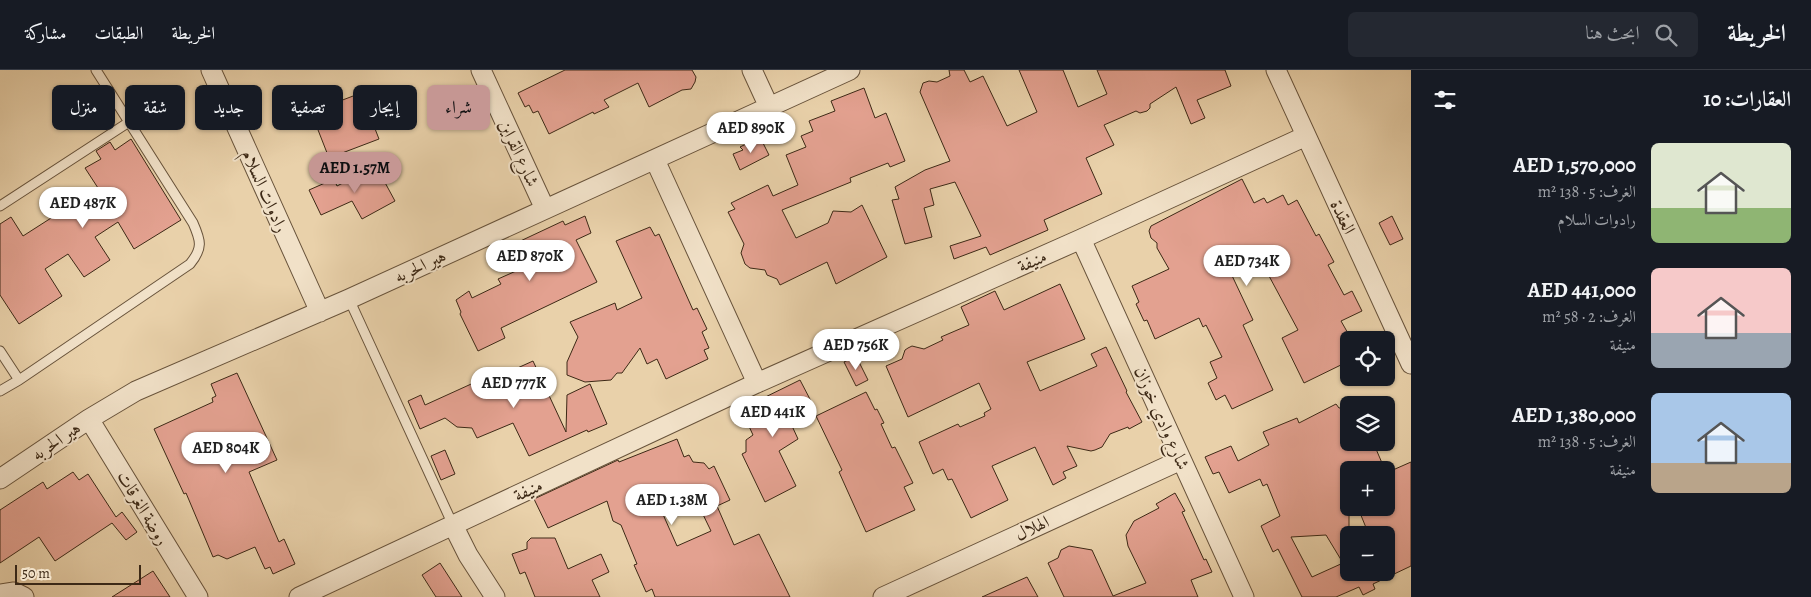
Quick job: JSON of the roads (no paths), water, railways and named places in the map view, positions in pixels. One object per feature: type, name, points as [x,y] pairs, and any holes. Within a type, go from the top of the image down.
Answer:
[{"type":"street","name":"رادوات السلام","points":[[211,70],[320,312]]},
{"type":"street","name":"شارع القراين","points":[[481,70],[545,209]]},
{"type":"street","points":[[752,70],[769,107]]},
{"type":"street","name":"هير الحربه","points":[[0,479],[89,419],[136,391],[349,299],[850,70]]},
{"type":"street","name":"العقدة","points":[[1276,70],[1411,364]]},
{"type":"street","name":"منيفة","points":[[299,597],[757,383],[1081,240],[1306,136]]},
{"type":"street","points":[[655,160],[757,383]]},
{"type":"street","name":"شارع وادي خوزان","points":[[1081,240],[1244,597]]},
{"type":"street","name":"روضة الغرقات","points":[[89,419],[198,597]]},
{"type":"street","name":"الهلال","points":[[883,597],[1181,460]]},
{"type":"street","points":[[454,525],[468,555],[495,597]]},
{"type":"street","points":[[0,594],[14,592],[24,597]]},
{"type":"lane","points":[[96,70],[125,116]]},
{"type":"lane","points":[[0,206],[125,125]]},
{"type":"lane","points":[[0,391],[190,264],[196,257],[200,247],[199,236],[193,223],[134,130]]},
{"type":"lane","points":[[349,299],[454,525]]},
{"type":"lane","points":[[0,351],[19,380]]}]
